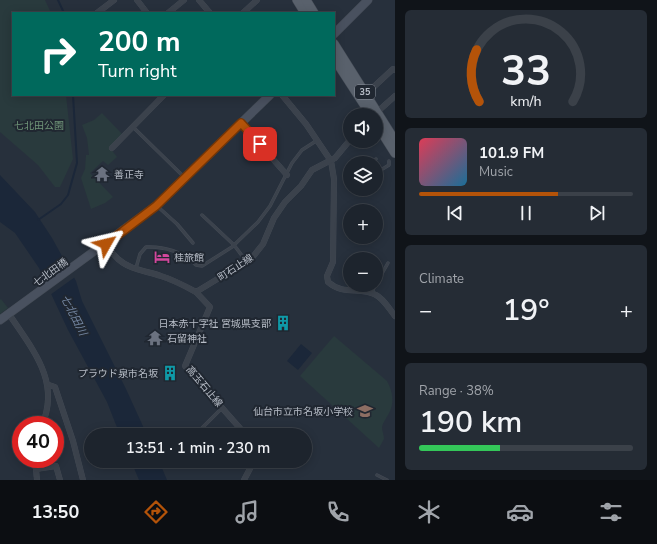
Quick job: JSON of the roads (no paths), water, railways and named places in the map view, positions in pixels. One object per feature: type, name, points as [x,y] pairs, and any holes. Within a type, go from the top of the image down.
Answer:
[{"type":"main road","points":[[297,0],[304,12]]},
{"type":"main road","points":[[306,0],[313,12]]},
{"type":"main road","name":"35","points":[[335,46],[366,94],[372,108]]},
{"type":"main road","name":"35","points":[[335,59],[370,108]]},
{"type":"main road","name":"35","points":[[383,126],[395,141]]},
{"type":"main road","points":[[383,134],[395,153]]},
{"type":"street","points":[[98,12],[114,0]]},
{"type":"street","points":[[137,0],[147,12]]},
{"type":"street","points":[[169,12],[184,0]]},
{"type":"street","points":[[199,0],[209,12]]},
{"type":"street","points":[[244,12],[256,0]]},
{"type":"street","points":[[335,33],[368,0]]},
{"type":"street","points":[[366,94],[393,69],[395,70]]},
{"type":"street","points":[[112,148],[134,128],[163,96]]},
{"type":"street","name":"七北田橋","points":[[0,320],[156,206],[269,96]]},
{"type":"street","points":[[283,96],[317,140],[331,161],[334,186],[333,262],[327,276],[328,282],[334,287],[344,290],[372,293],[383,300],[395,316]]},
{"type":"street","points":[[381,108],[395,96]]},
{"type":"street","points":[[241,123],[287,176]]},
{"type":"street","name":"町石止線","points":[[196,292],[252,258],[263,244],[274,218],[285,202],[302,186],[312,170],[331,161],[343,148]]},
{"type":"street","points":[[106,244],[118,259],[136,269],[173,280],[196,292]]},
{"type":"street","name":"高玉石止線","points":[[196,292],[210,307],[185,366],[240,428]]},
{"type":"street","points":[[13,311],[32,346],[49,385],[48,411],[46,416]]},
{"type":"street","points":[[49,385],[55,387],[73,441],[83,480]]},
{"type":"street","points":[[37,480],[36,469],[56,466],[60,480]]},
{"type":"street","points":[[244,480],[250,468]]},
{"type":"lane","points":[[134,128],[185,178]]},
{"type":"lane","points":[[136,269],[140,254],[146,247],[156,246],[180,253],[189,258],[196,265],[202,266],[215,259],[234,245],[258,222],[270,206],[275,194],[287,176],[292,163],[302,150],[317,140]]},
{"type":"lane","points":[[383,169],[389,165],[389,161]]},
{"type":"lane","points":[[156,206],[177,224],[193,244]]},
{"type":"lane","points":[[202,215],[234,245],[246,261]]},
{"type":"lane","points":[[383,272],[388,263]]},
{"type":"lane","points":[[202,428],[223,408]]},
{"type":"lane","points":[[377,475],[387,480]]},
{"type":"water","name":"七北田川","points":[[0,175],[35,212],[52,238],[76,281],[82,301],[144,428],[117,428],[107,402],[68,330],[39,268],[15,233],[0,222]]},
{"type":"water","points":[[301,344],[312,353],[298,370],[287,361]]},
{"type":"water","points":[[134,468],[162,468],[167,480],[139,480]]},
{"type":"waterway","points":[[58,0],[64,12]]},
{"type":"waterway","points":[[38,220],[61,204],[68,195],[77,163],[73,96]]},
{"type":"place","name":"善正寺","points":[[102,174]]},
{"type":"place","name":"桂旅館","points":[[162,257]]},
{"type":"place","name":"日本赤十字社 宮城県支部","points":[[283,323]]},
{"type":"place","name":"石留神社","points":[[155,338]]},
{"type":"place","name":"プラウド泉市名坂","points":[[170,373]]},
{"type":"place","name":"仙台市立市名坂小学校","points":[[365,411]]},
{"type":"park label","name":"七北田公園","points":[[39,125]]}]
